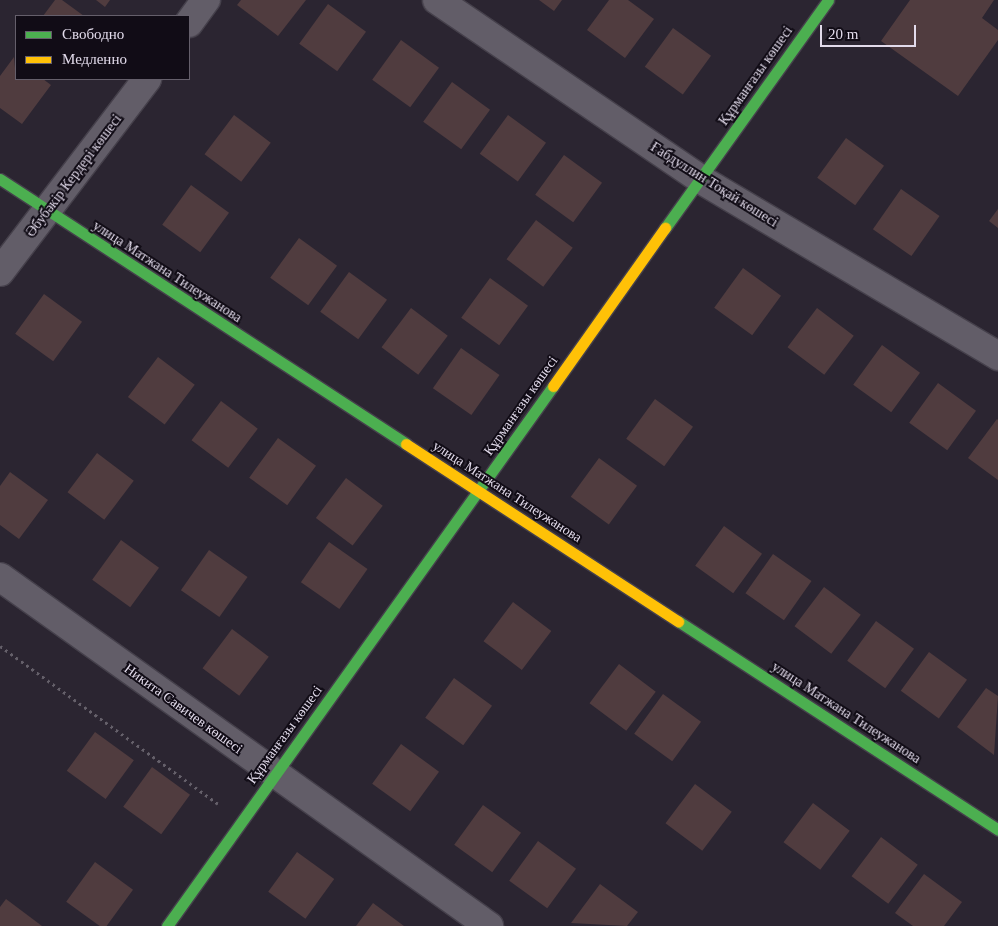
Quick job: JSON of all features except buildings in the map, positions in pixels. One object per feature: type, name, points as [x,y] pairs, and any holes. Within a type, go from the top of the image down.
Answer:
[{"type":"street","points":[[190,23],[206,0]]},
{"type":"street","name":"Ғабдуллин Тоқай көшесі","points":[[437,0],[700,179],[998,356]]},
{"type":"street","name":"Құрманғазы көшесі","points":[[166,926],[479,492],[828,0]]},
{"type":"street","name":"Әбубәкір Кердері көшесі","points":[[0,272],[146,80]]},
{"type":"street","name":"улица Матжана Тилеужанова","points":[[0,179],[47,212],[998,830]]},
{"type":"street","name":"Никита Савичев көшесі","points":[[0,577],[489,926]]},
{"type":"path","points":[[0,646],[242,821]]},
{"type":"traffic: fast","points":[[665,228],[828,0]]},
{"type":"traffic: fast","points":[[0,179],[406,444]]},
{"type":"traffic: fast","points":[[167,926],[553,386]]},
{"type":"traffic: fast","points":[[678,621],[998,830]]},
{"type":"traffic: slow","points":[[553,386],[665,228]]},
{"type":"traffic: slow","points":[[406,444],[678,621]]}]
